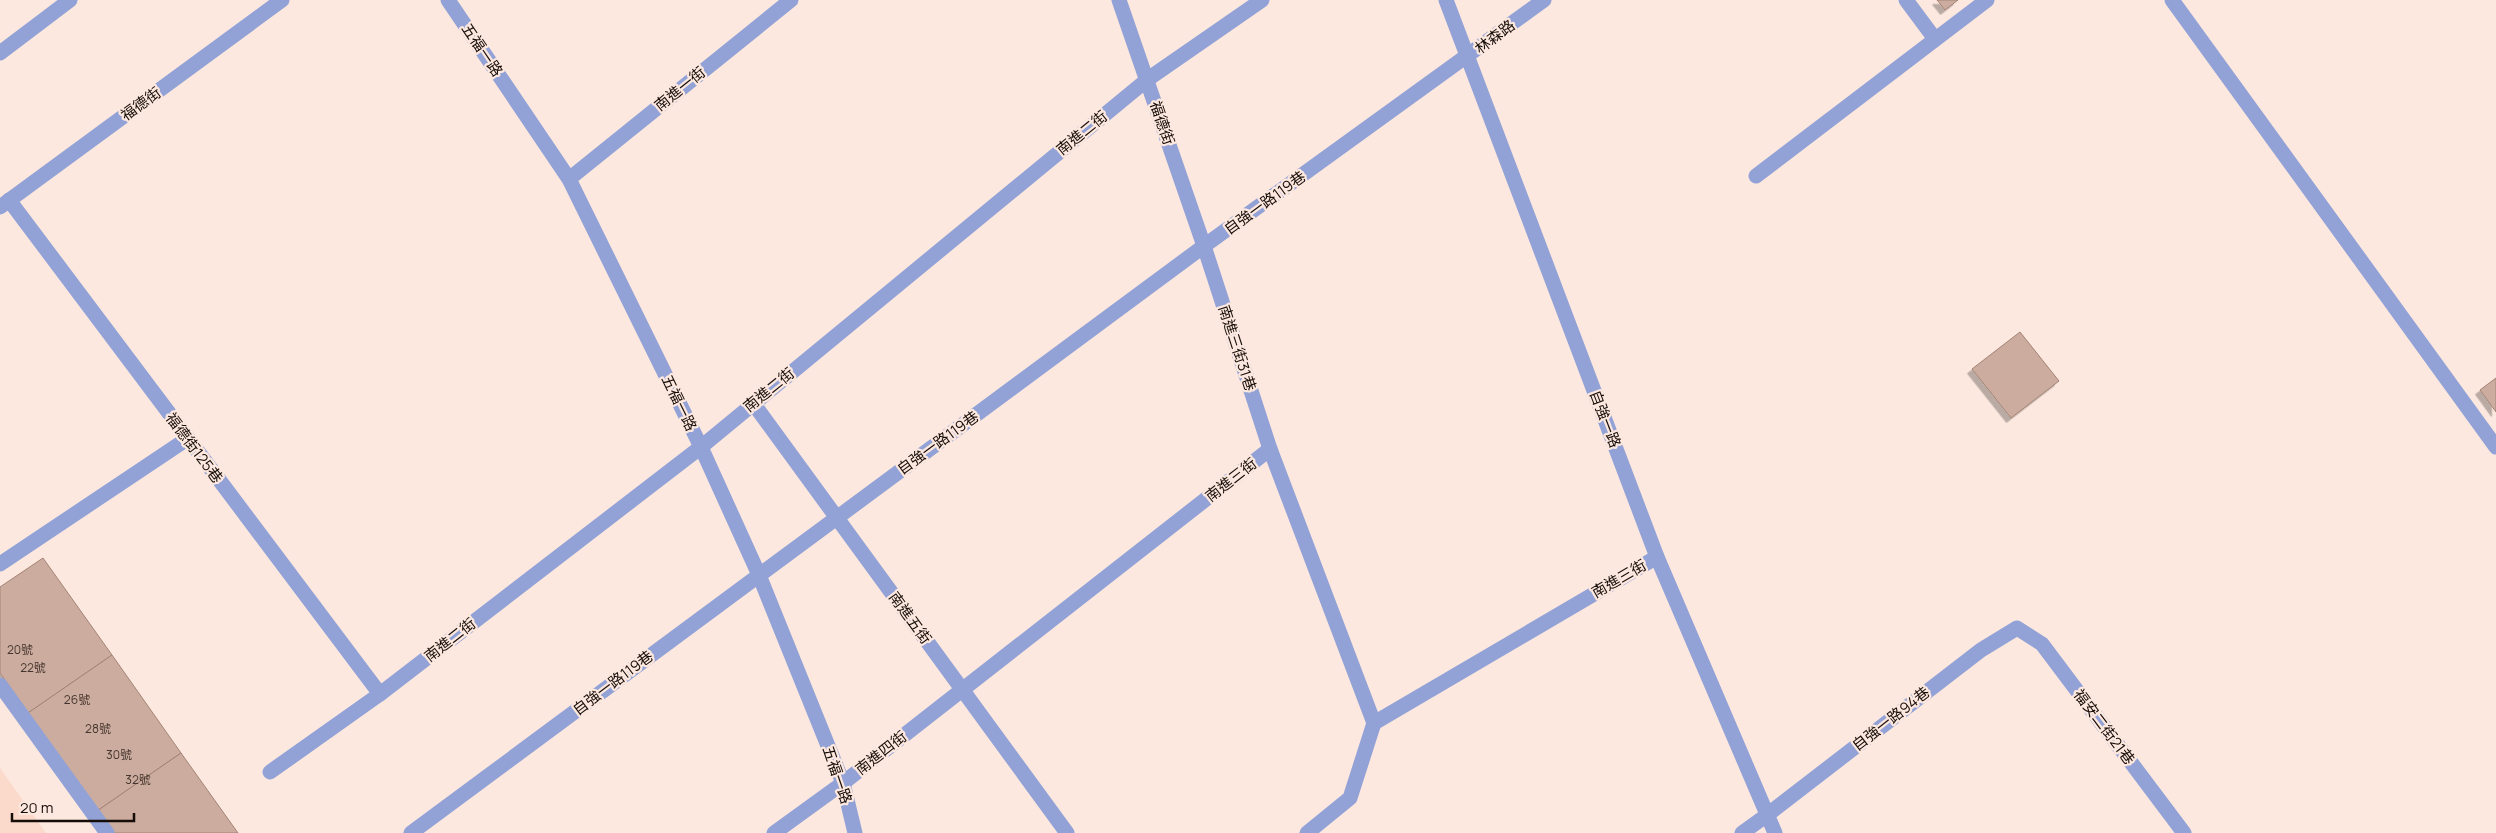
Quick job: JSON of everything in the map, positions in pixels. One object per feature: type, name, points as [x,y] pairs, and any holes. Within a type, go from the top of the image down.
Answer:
[{"type":"street","points":[[0,53],[70,0]]},
{"type":"street","name":"福德街","points":[[5,204],[282,0]]},
{"type":"street","name":"五福一路","points":[[448,0],[569,179],[701,447],[759,575],[843,783],[855,833]]},
{"type":"street","name":"南進一街","points":[[569,179],[791,0]]},
{"type":"street","name":"福德街","points":[[1119,0],[1148,79],[1204,246]]},
{"type":"street","name":"南進二街","points":[[270,772],[380,694],[701,447],[1148,79],[1262,0]]},
{"type":"street","name":"自強一路","points":[[1446,0],[1469,56],[1657,557],[1775,833]]},
{"type":"street","name":"林森路","points":[[1469,56],[1544,0]]},
{"type":"street","points":[[1906,0],[1935,39]]},
{"type":"street","points":[[1756,176],[1987,0]]},
{"type":"street","points":[[2172,0],[2496,447]]},
{"type":"street","name":"自強一路119巷","points":[[411,833],[1204,246],[1469,56]]},
{"type":"street","name":"福德街125巷","points":[[5,204],[187,439],[380,694]]},
{"type":"street","name":"南進三街31巷","points":[[1204,246],[1270,449]]},
{"type":"street","name":"南進五街","points":[[753,403],[1067,833]]},
{"type":"street","points":[[0,564],[187,439]]},
{"type":"street","name":"南進三街","points":[[962,690],[1270,449],[1374,723],[1657,557]]},
{"type":"street","name":"自強一路94巷","points":[[1742,833],[1981,650],[2017,628]]},
{"type":"street","name":"福安二街21巷","points":[[2017,628],[2042,644],[2184,833]]},
{"type":"street","points":[[0,685],[107,833]]},
{"type":"street","name":"南進四街","points":[[774,833],[843,783],[962,690]]},
{"type":"street","points":[[1307,833],[1350,798],[1374,723]]},
{"type":"shaded area","points":[[0,768],[46,833],[0,833]]},
{"type":"building","points":[[1937,0],[1958,0],[1945,10]]},
{"type":"building","points":[[2020,332],[2059,381],[2011,418],[1972,369]]},
{"type":"building","points":[[2496,378],[2496,412],[2480,390]]},
{"type":"building","points":[[43,558],[112,655],[28,713],[0,673],[0,587]]},
{"type":"building","points":[[112,655],[181,753],[97,811],[28,713]]},
{"type":"building","points":[[181,753],[238,833],[113,833],[97,811]]}]
